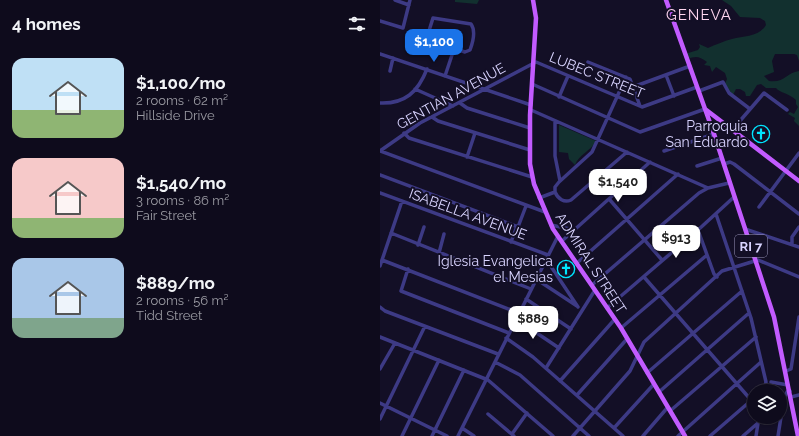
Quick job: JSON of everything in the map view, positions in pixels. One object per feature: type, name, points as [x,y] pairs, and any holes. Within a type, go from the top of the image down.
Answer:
[{"type":"main road","name":"ADMIRAL STREET","points":[[533,0],[536,18],[530,150],[532,177],[539,198],[558,236],[621,328],[686,436]]},
{"type":"main road","name":"RI 7","points":[[666,0],[714,134],[774,316],[788,385],[797,419],[798,436]]},
{"type":"main road","points":[[705,109],[799,181]]},
{"type":"street","points":[[395,0],[409,5]]},
{"type":"street","points":[[380,21],[404,28],[410,0]]},
{"type":"street","points":[[433,18],[465,22],[472,25],[473,40],[470,50],[465,52],[454,49],[431,42],[428,39],[429,27],[433,18]]},
{"type":"street","points":[[445,76],[454,49]]},
{"type":"street","points":[[380,54],[531,105]]},
{"type":"street","points":[[390,71],[393,58]]},
{"type":"street","points":[[588,62],[630,79],[640,106]]},
{"type":"street","name":"LUBEC STREET","points":[[533,63],[538,63],[645,107],[674,96],[723,82],[729,93],[750,109]]},
{"type":"street","name":"GENTIAN AVENUE","points":[[380,151],[404,133],[533,63]]},
{"type":"street","points":[[633,87],[690,66]]},
{"type":"street","points":[[380,103],[402,101],[423,79],[427,69]]},
{"type":"street","points":[[666,75],[674,96]]},
{"type":"street","points":[[559,97],[568,76]]},
{"type":"street","points":[[626,77],[598,140],[590,154],[555,187],[555,192],[558,198],[563,201],[571,200],[627,152]]},
{"type":"street","points":[[532,84],[641,132],[705,109]]},
{"type":"street","points":[[415,89],[453,106]]},
{"type":"street","points":[[733,130],[764,93],[787,110]]},
{"type":"street","points":[[460,103],[467,108],[530,128]]},
{"type":"street","points":[[531,110],[708,188]]},
{"type":"street","points":[[432,117],[438,121],[530,150]]},
{"type":"street","points":[[555,121],[556,169],[560,181]]},
{"type":"street","points":[[404,133],[409,138],[532,177]]},
{"type":"street","points":[[467,157],[475,133]]},
{"type":"street","points":[[664,151],[714,134]]},
{"type":"street","points":[[380,151],[545,212]]},
{"type":"street","points":[[759,207],[799,153]]},
{"type":"street","points":[[697,166],[722,158]]},
{"type":"street","points":[[562,241],[610,200],[650,162]]},
{"type":"street","points":[[724,164],[730,162],[734,164],[799,214]]},
{"type":"street","points":[[577,264],[678,174]]},
{"type":"street","points":[[380,175],[518,226]]},
{"type":"street","points":[[592,285],[690,200],[708,188],[730,183]]},
{"type":"street","points":[[539,198],[555,192]]},
{"type":"street","name":"ISABELLA AVENUE","points":[[380,193],[547,257]]},
{"type":"street","points":[[607,308],[734,197]]},
{"type":"street","points":[[610,200],[662,260]]},
{"type":"street","points":[[380,266],[402,201]]},
{"type":"street","points":[[511,242],[526,206]]},
{"type":"street","points":[[716,214],[756,337],[765,384]]},
{"type":"street","points":[[552,226],[557,226],[573,232]]},
{"type":"street","points":[[418,245],[424,227]]},
{"type":"street","points":[[792,244],[792,237],[799,227]]},
{"type":"street","points":[[745,229],[799,247]]},
{"type":"street","points":[[698,230],[714,274],[717,276]]},
{"type":"street","points":[[392,233],[418,245],[531,289]]},
{"type":"street","points":[[438,253],[444,234]]},
{"type":"street","points":[[458,436],[508,333],[558,236]]},
{"type":"street","points":[[621,328],[707,255]]},
{"type":"street","points":[[547,257],[578,307]]},
{"type":"street","points":[[382,260],[519,313]]},
{"type":"street","points":[[573,436],[635,365],[637,356],[644,342],[722,271],[755,260],[799,277]]},
{"type":"street","points":[[408,269],[401,291],[508,333]]},
{"type":"street","points":[[644,277],[722,367],[747,393]]},
{"type":"street","points":[[536,279],[582,310]]},
{"type":"street","points":[[546,368],[595,290]]},
{"type":"street","points":[[647,373],[742,291]]},
{"type":"street","points":[[526,299],[571,329]]},
{"type":"street","points":[[380,307],[385,311],[498,354]]},
{"type":"street","points":[[659,392],[749,313]]},
{"type":"street","points":[[786,371],[791,369],[799,317]]},
{"type":"street","points":[[516,319],[559,348]]},
{"type":"street","points":[[560,381],[615,319]]},
{"type":"street","points":[[380,419],[425,326]]},
{"type":"street","points":[[380,337],[486,379],[552,436]]},
{"type":"street","points":[[643,436],[669,409],[722,367],[756,337]]},
{"type":"street","points":[[506,338],[546,368],[623,436]]},
{"type":"street","points":[[577,395],[627,339]]},
{"type":"street","points":[[380,369],[395,343]]},
{"type":"street","points":[[402,436],[439,360]]},
{"type":"street","points":[[495,362],[520,375],[590,436]]},
{"type":"street","points":[[678,436],[761,362]]},
{"type":"street","points":[[432,436],[464,370]]},
{"type":"street","points":[[771,382],[788,385]]},
{"type":"street","points":[[614,428],[654,384]]},
{"type":"street","points":[[778,436],[784,398],[787,392],[790,391]]},
{"type":"street","points":[[791,397],[799,396]]},
{"type":"street","points":[[380,403],[447,436]]},
{"type":"street","points":[[710,436],[747,404]]},
{"type":"street","points":[[488,414],[513,435],[527,413]]},
{"type":"street","points":[[743,436],[757,424]]},
{"type":"street","points":[[756,436],[758,424]]},
{"type":"street","points":[[462,428],[474,436]]},
{"type":"green space","points":[[455,0],[479,0],[477,4],[455,2]]},
{"type":"green space","points":[[722,0],[799,0],[799,61],[797,55],[794,54],[775,54],[772,61],[774,72],[764,76],[769,81],[779,81],[799,71],[799,126],[794,121],[795,118],[788,114],[790,112],[794,114],[798,107],[796,100],[790,96],[776,88],[766,88],[761,84],[757,85],[750,96],[746,96],[745,92],[740,89],[736,89],[732,97],[724,86],[727,79],[725,73],[716,67],[712,72],[710,66],[704,65],[707,62],[700,58],[695,57],[687,59],[685,54],[698,50],[700,47],[699,44],[708,48],[729,40],[755,34],[766,25],[765,21],[760,18],[740,17],[731,6]]},
{"type":"green space","points":[[559,125],[596,141],[579,158],[575,165],[569,159],[568,153],[559,152]]},
{"type":"place","name":"Parroquia San Eduardo","points":[[761,134]]},
{"type":"place","name":"Iglesia Evangelica el Mesias","points":[[566,269]]},
{"type":"district","name":"GENEVA","points":[[699,15]]}]
